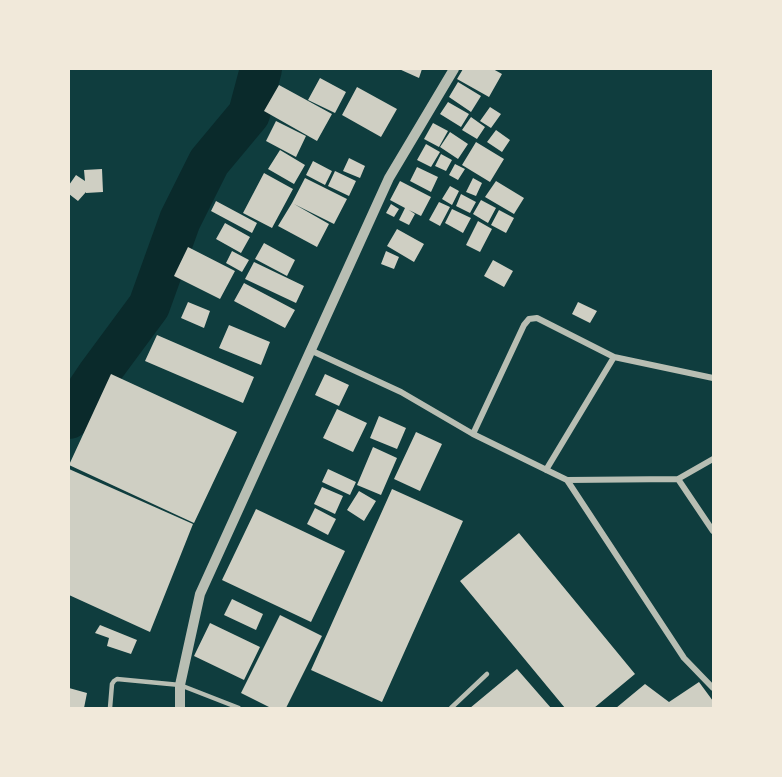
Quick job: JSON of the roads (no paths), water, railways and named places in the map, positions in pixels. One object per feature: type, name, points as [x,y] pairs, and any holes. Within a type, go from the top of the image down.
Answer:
[{"type":"street","points":[[180,708],[180,685],[201,594],[389,178],[454,69]]},
{"type":"street","points":[[473,434],[524,325],[529,319],[537,318],[614,357],[713,378]]},
{"type":"street","points":[[310,350],[401,392],[473,434],[567,480],[678,479],[713,459]]},
{"type":"street","points":[[546,470],[614,357]]},
{"type":"street","points":[[678,479],[713,531]]},
{"type":"street","points":[[567,480],[684,658],[713,688]]},
{"type":"lane","points":[[451,708],[487,674]]},
{"type":"lane","points":[[110,708],[112,684],[117,679],[180,685],[239,708]]},
{"type":"waterway","points":[[69,418],[149,306],[180,220],[209,162],[249,114],[261,69]]}]
